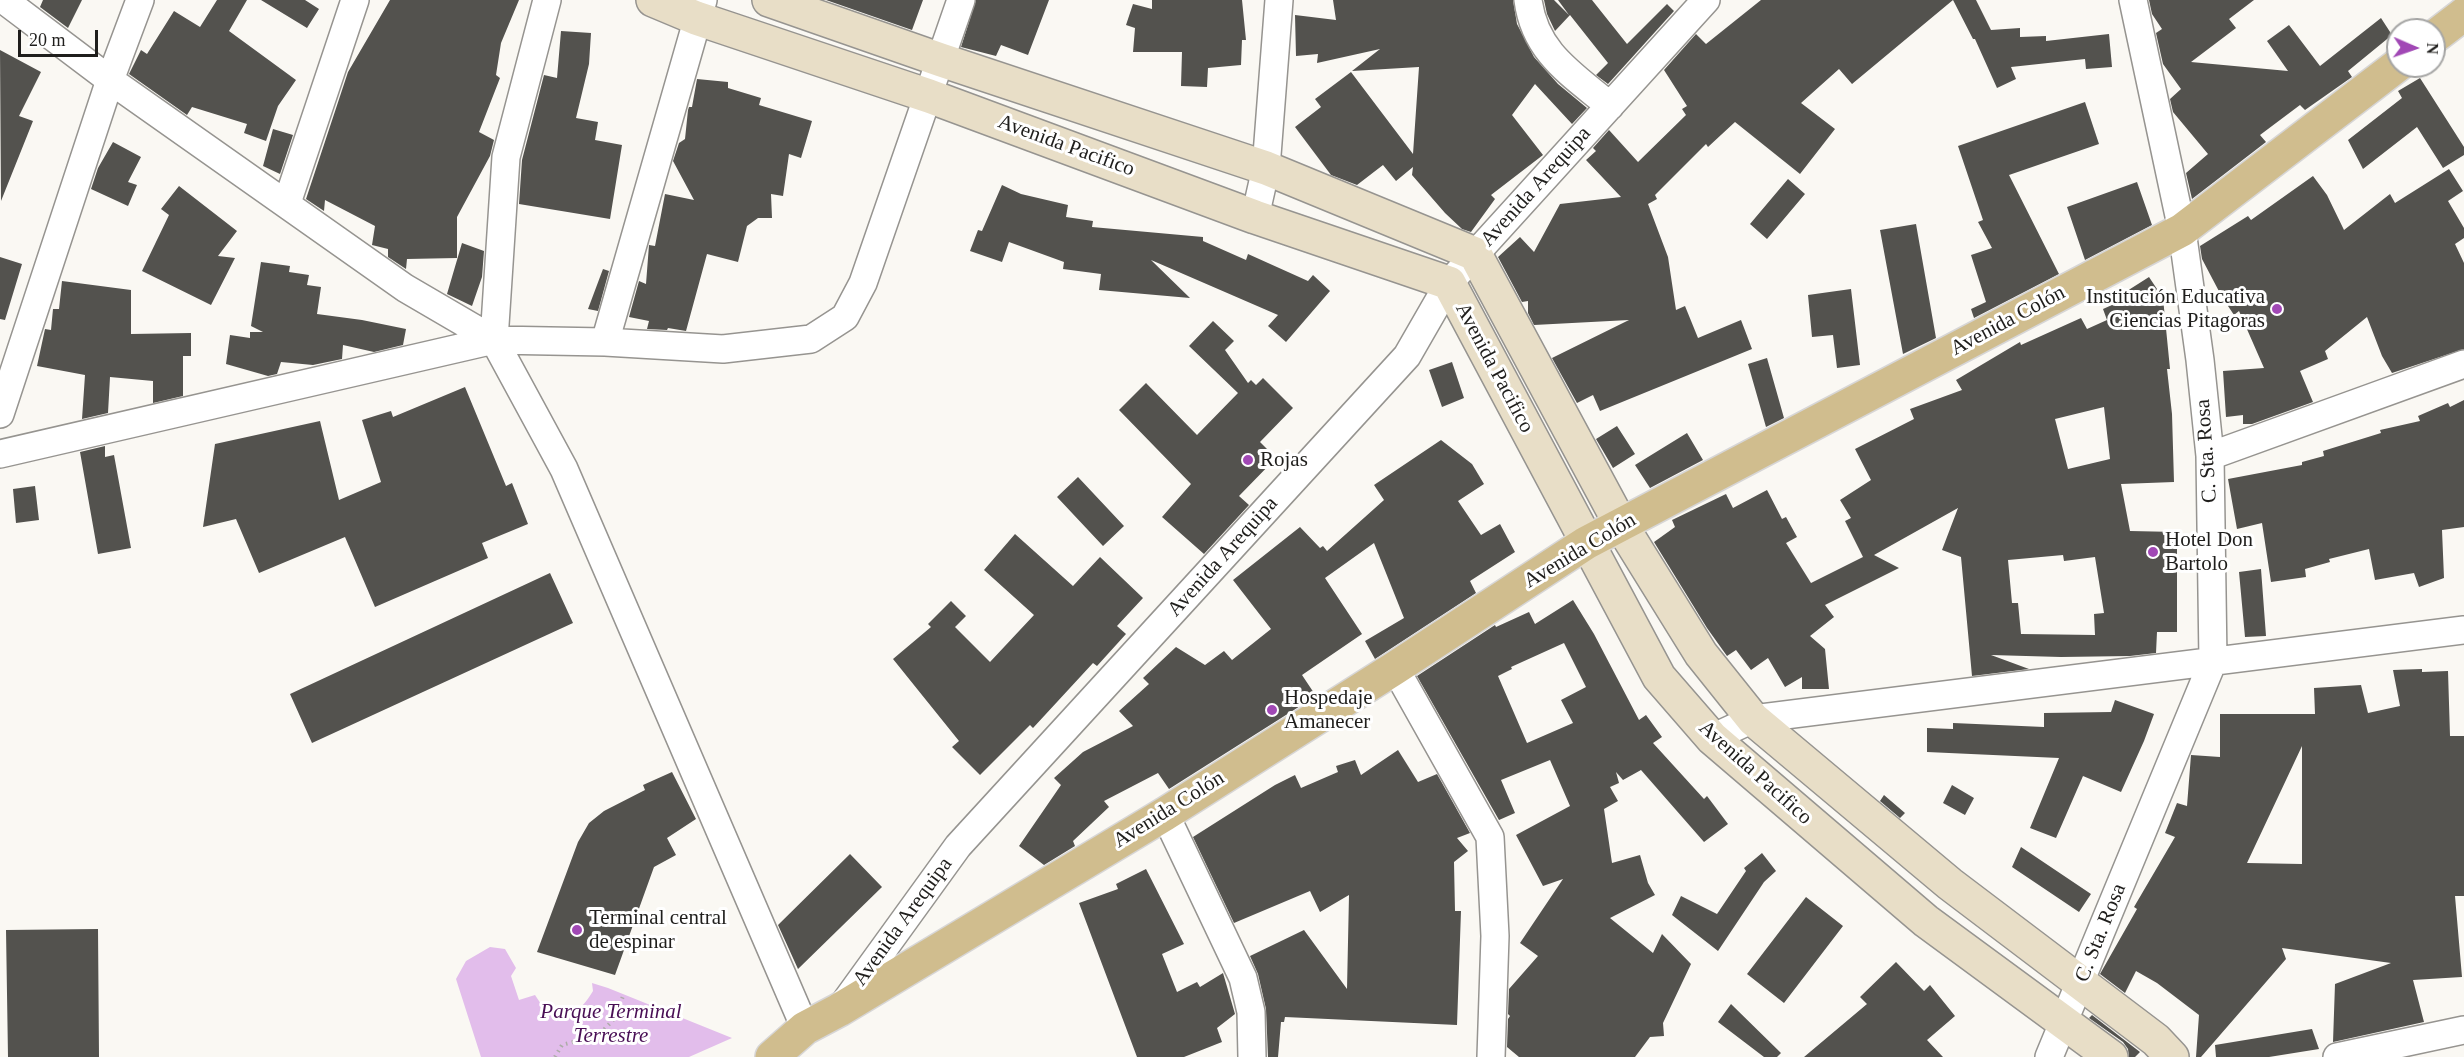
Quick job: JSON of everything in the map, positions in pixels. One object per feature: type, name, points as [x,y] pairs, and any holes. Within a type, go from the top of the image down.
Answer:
[{"type":"main road","name":"Avenida Pacifico","points":[[653,0],[700,9],[1255,217],[1449,283],[1659,676],[1712,738],[1926,921],[2055,1047],[2111,1057]]},
{"type":"main road","name":"Avenida Pacifico","points":[[769,0],[1266,168],[1475,254],[1621,525],[1701,654],[1753,719],[1950,884],[2156,1040],[2172,1057]]},
{"type":"main road","points":[[2446,28],[2464,14]]},
{"type":"main road","name":"Avenida Colón","points":[[772,1057],[805,1028],[839,1010],[1165,814],[1586,543],[2182,230],[2386,74]]},
{"type":"main road","points":[[1926,921],[1950,884]]},
{"type":"street","points":[[4,0],[110,80],[288,203],[405,288],[494,340],[564,469],[805,1028]]},
{"type":"street","points":[[0,414],[110,80],[140,0]]},
{"type":"street","points":[[288,203],[355,0]]},
{"type":"street","points":[[494,340],[506,158],[547,0]]},
{"type":"street","points":[[0,454],[494,340],[605,342],[723,349],[811,339],[845,317],[862,283],[961,0]]},
{"type":"street","points":[[1255,217],[1266,168],[1279,0]]},
{"type":"street","points":[[1528,0],[1531,19],[1542,44],[1569,72],[1610,106]]},
{"type":"street","name":"Avenida Arequipa","points":[[839,1010],[958,846],[1407,356],[1449,283],[1706,0]]},
{"type":"street","name":"C. Sta. Rosa","points":[[2055,1047],[2212,661],[2211,456],[2182,230],[2133,0]]},
{"type":"street","points":[[605,342],[700,9]]},
{"type":"street","points":[[2211,456],[2464,364]]},
{"type":"street","points":[[1712,738],[1753,719],[2464,630]]},
{"type":"street","points":[[1395,668],[1490,837],[1495,936],[1491,1057]]},
{"type":"street","points":[[1165,814],[1243,978],[1251,1012],[1252,1057]]},
{"type":"street","points":[[2337,1057],[2464,1030]]},
{"type":"path","points":[[555,1057],[562,1045],[599,1035],[613,1020],[624,994]]},
{"type":"green space","name":"Parque Terminal Terrestre","points":[[490,947],[505,949],[516,968],[511,976],[519,1000],[535,995],[545,1010],[561,1013],[573,1012],[583,1005],[593,991],[592,983],[732,1038],[689,1057],[481,1057],[456,979],[466,961]]},
{"type":"building","points":[[43,0],[82,0],[68,28],[40,7]]},
{"type":"building","points":[[217,0],[247,0],[229,31],[296,80],[278,106],[266,141],[244,133],[247,124],[192,107],[187,115],[129,74],[141,50],[147,54],[174,11],[200,27]]},
{"type":"building","points":[[261,0],[305,0],[319,9],[307,28]]},
{"type":"building","points":[[390,0],[519,0],[501,43],[496,75],[500,78],[479,132],[494,140],[490,156],[457,217],[457,258],[407,259],[406,269],[388,257],[388,249],[372,245],[375,226],[325,200],[324,211],[306,199],[348,72]]},
{"type":"building","points":[[826,0],[923,0],[912,30]]},
{"type":"building","points":[[976,0],[1049,0],[1028,55],[1001,45],[996,56],[961,47]]},
{"type":"building","points":[[1152,0],[1242,0],[1246,40],[1242,40],[1241,65],[1208,68],[1207,87],[1181,86],[1182,52],[1133,52],[1135,28],[1126,25],[1133,4],[1152,9]]},
{"type":"building","points":[[1333,0],[1513,0],[1517,24],[1534,57],[1558,84],[1587,108],[1572,124],[1535,84],[1512,115],[1543,155],[1491,195],[1495,199],[1471,232],[1462,229],[1445,213],[1412,175],[1413,167],[1396,181],[1383,165],[1357,185],[1331,175],[1295,127],[1321,107],[1315,99],[1351,72],[1413,154],[1419,67],[1352,71],[1380,49],[1317,63],[1318,54],[1296,56],[1295,15],[1336,20]]},
{"type":"building","points":[[1544,0],[1554,0],[1569,15],[1558,0],[1592,0],[1627,44],[1667,4],[1674,11],[1608,84],[1596,75],[1608,63],[1570,15],[1555,31],[1547,14]]},
{"type":"building","points":[[1761,0],[1953,0],[1852,84],[1839,69],[1801,103],[1835,129],[1800,174],[1735,122],[1708,147],[1706,144],[1655,195],[1657,199],[1648,204],[1668,257],[1676,310],[1685,306],[1698,338],[1741,320],[1752,349],[1600,411],[1593,395],[1577,403],[1552,358],[1629,320],[1534,325],[1528,313],[1528,301],[1522,302],[1498,257],[1520,237],[1534,252],[1560,204],[1621,197],[1586,160],[1596,151],[1593,148],[1609,130],[1638,162],[1686,115],[1682,109],[1687,106],[1664,70],[1696,34],[1706,44]]},
{"type":"building","points":[[1953,0],[1976,0],[1991,30],[2020,28],[2020,37],[2046,36],[2046,41],[2109,34],[2112,67],[2086,69],[2085,59],[2011,67],[2016,79],[1997,88],[1975,39]]},
{"type":"building","points":[[2149,0],[2254,0],[2229,19],[2236,28],[2191,62],[2288,71],[2267,41],[2289,25],[2320,66],[2381,18],[2386,26],[2386,40],[2348,71],[2352,77],[2305,110],[2300,105],[2260,135],[2266,142],[2192,199],[2186,173],[2208,154],[2173,112],[2170,99],[2181,89],[2163,64],[2156,33],[2162,29],[2152,14]]},
{"type":"building","points":[[561,31],[591,33],[589,64],[576,118],[598,122],[595,140],[622,145],[610,219],[519,204],[522,160],[544,75],[557,78]]},
{"type":"building","points":[[0,50],[41,72],[19,116],[33,121],[1,201]]},
{"type":"building","points":[[2420,78],[2464,147],[2464,155],[2443,168],[2417,127],[2363,169],[2348,140],[2402,98],[2398,91]]},
{"type":"building","points":[[697,79],[728,82],[728,88],[761,98],[759,105],[812,121],[801,158],[789,154],[783,196],[771,194],[772,218],[758,218],[747,226],[738,262],[707,254],[686,331],[668,328],[667,330],[647,329],[649,321],[629,317],[639,281],[646,284],[649,245],[655,246],[665,194],[694,200],[673,161],[679,143],[685,139],[688,110],[692,107]]},
{"type":"building","points":[[2085,102],[2099,144],[2009,175],[2059,274],[1974,318],[1971,309],[1986,302],[1971,255],[1992,248],[1978,222],[1983,220],[1958,146]]},
{"type":"building","points":[[273,129],[293,135],[280,174],[263,166]]},
{"type":"building","points":[[113,142],[141,157],[128,182],[137,185],[128,206],[91,189],[98,168]]},
{"type":"building","points":[[2449,169],[2463,191],[2448,201],[2464,228],[2464,238],[2455,244],[2464,263],[2464,349],[2392,373],[2382,356],[2367,317],[2325,351],[2328,359],[2300,371],[2313,402],[2252,424],[2243,424],[2243,415],[2226,417],[2223,371],[2264,368],[2239,311],[2234,315],[2222,297],[2202,259],[2200,246],[2248,216],[2251,220],[2313,176],[2327,195],[2344,230],[2390,194],[2395,203]]},
{"type":"building","points":[[1788,179],[1805,194],[1767,239],[1750,224]]},
{"type":"building","points":[[2137,182],[2152,225],[2085,260],[2067,207]]},
{"type":"building","points":[[1002,185],[1021,194],[1068,205],[1066,217],[1093,221],[1092,227],[1203,237],[1203,241],[1246,260],[1248,254],[1308,281],[1313,275],[1330,291],[1286,342],[1268,326],[1278,315],[1151,260],[1190,298],[1099,290],[1101,274],[1063,269],[1064,262],[1009,242],[1002,262],[970,251],[978,230],[982,231]]},
{"type":"building","points":[[179,186],[237,231],[218,256],[235,258],[211,305],[142,271],[169,215],[161,209]]},
{"type":"building","points":[[1916,224],[1936,338],[1903,354],[1880,230]]},
{"type":"building","points":[[462,243],[484,251],[482,277],[472,306],[447,294]]},
{"type":"building","points":[[0,257],[22,264],[5,320],[0,319]]},
{"type":"building","points":[[261,262],[290,266],[289,272],[309,275],[307,285],[321,287],[317,314],[406,329],[403,345],[374,352],[343,345],[342,359],[313,365],[281,362],[277,374],[268,376],[226,364],[230,335],[250,338],[250,332],[263,332],[251,326]]},
{"type":"building","points":[[603,269],[609,271],[598,311],[588,309]]},
{"type":"building","points":[[2149,277],[2163,298],[2170,369],[2167,369],[2172,414],[2174,482],[2121,484],[2130,531],[2177,532],[2177,632],[2157,632],[2156,653],[2130,656],[2061,657],[1991,655],[2029,669],[1972,676],[1961,557],[1942,550],[1958,508],[1874,555],[1899,568],[1825,605],[1834,617],[1810,636],[1825,649],[1829,689],[1802,689],[1802,677],[1785,687],[1768,658],[1751,670],[1736,650],[1727,656],[1654,542],[1675,527],[1672,520],[1726,494],[1733,508],[1767,490],[1782,519],[1786,517],[1797,537],[1786,543],[1811,583],[1863,557],[1845,521],[1851,518],[1840,500],[1871,480],[1855,449],[1914,419],[1910,409],[1962,390],[1956,380],[2020,342],[2021,345],[2081,318],[2087,329],[2107,320],[2103,309],[2130,297],[2127,291]],"holes":[[[2104,407],[2110,459],[2068,469],[2055,419]],[[2063,555],[2064,561],[2095,557],[2104,613],[2094,614],[2095,635],[2021,634],[2018,603],[2012,603],[2008,560]]]},
{"type":"building","points":[[62,281],[131,290],[131,334],[191,333],[191,356],[183,356],[183,396],[153,403],[153,381],[110,377],[108,413],[82,419],[85,375],[37,366],[45,329],[51,330],[53,309],[59,309]]},
{"type":"building","points":[[1851,289],[1860,365],[1837,368],[1833,335],[1812,337],[1808,295]]},
{"type":"building","points":[[1213,321],[1234,341],[1225,350],[1248,383],[1251,380],[1256,385],[1263,378],[1293,408],[1260,442],[1276,458],[1239,496],[1249,505],[1204,554],[1162,517],[1191,484],[1119,410],[1146,383],[1197,435],[1238,393],[1189,346]]},
{"type":"building","points":[[1767,358],[1784,418],[1766,427],[1748,364]]},
{"type":"building","points":[[1452,362],[1464,398],[1442,407],[1429,370]]},
{"type":"building","points":[[465,387],[506,486],[512,483],[528,524],[482,543],[488,558],[375,607],[345,537],[259,573],[236,519],[203,527],[215,444],[320,421],[339,500],[381,482],[362,420],[391,411],[393,417]]},
{"type":"building","points":[[2464,400],[2464,527],[2442,530],[2444,578],[2419,587],[2414,573],[2375,580],[2369,549],[2329,559],[2330,562],[2305,569],[2306,577],[2271,582],[2262,523],[2237,529],[2228,479],[2302,465],[2302,462],[2324,456],[2323,451],[2381,433],[2380,430],[2420,421],[2418,416],[2448,403],[2450,407]]},
{"type":"building","points":[[1617,426],[1635,454],[1613,468],[1596,439]]},
{"type":"building","points":[[1687,433],[1703,460],[1650,488],[1635,465]]},
{"type":"building","points":[[1441,440],[1472,464],[1484,484],[1458,501],[1481,535],[1500,524],[1515,552],[1470,581],[1476,593],[1375,659],[1365,641],[1404,618],[1374,543],[1325,578],[1362,634],[1302,675],[1316,696],[1169,789],[1158,773],[1104,801],[1109,807],[1073,841],[1075,846],[1044,865],[1019,846],[1061,785],[1054,778],[1083,752],[1133,726],[1119,711],[1149,684],[1143,678],[1176,647],[1205,665],[1224,651],[1232,660],[1271,629],[1233,580],[1300,527],[1320,548],[1323,546],[1327,551],[1384,500],[1374,485]]},
{"type":"building","points":[[105,446],[105,457],[114,455],[131,548],[98,554],[80,452]]},
{"type":"building","points":[[1078,477],[1124,526],[1103,546],[1057,497]]},
{"type":"building","points":[[35,486],[39,520],[16,523],[13,489]]},
{"type":"building","points":[[1015,534],[1073,586],[1100,557],[1143,598],[1117,626],[1126,634],[1097,666],[1093,663],[1033,728],[1030,725],[980,775],[952,747],[959,741],[893,659],[931,627],[928,624],[951,601],[966,616],[955,627],[990,662],[1034,615],[984,570]]},
{"type":"building","points":[[2261,569],[2266,636],[2245,637],[2239,572]]},
{"type":"building","points":[[550,573],[573,623],[312,743],[290,694]]},
{"type":"building","points":[[1573,600],[1594,634],[1639,720],[1646,715],[1662,737],[1653,743],[1704,799],[1707,796],[1728,824],[1704,842],[1641,770],[1623,780],[1616,772],[1619,783],[1610,787],[1618,801],[1604,809],[1612,863],[1640,855],[1648,883],[1655,895],[1610,918],[1653,953],[1662,934],[1691,964],[1663,1023],[1664,1036],[1650,1037],[1635,1057],[1519,1057],[1507,1047],[1510,1016],[1508,1014],[1509,989],[1538,956],[1520,943],[1563,879],[1543,886],[1516,835],[1570,806],[1550,760],[1501,780],[1515,813],[1499,820],[1417,676],[1495,625],[1496,627],[1529,612],[1535,624]],"holes":[[[1564,643],[1586,687],[1561,700],[1573,723],[1527,743],[1498,676],[1512,669],[1511,667]]]},
{"type":"building","points":[[2393,670],[2448,671],[2450,736],[2464,736],[2464,896],[2455,896],[2462,977],[2413,980],[2424,1022],[2333,1042],[2335,984],[2391,963],[2282,948],[2286,959],[2201,1057],[2196,1057],[2199,1015],[2157,983],[2136,971],[2125,993],[2100,974],[2137,909],[2134,907],[2175,837],[2165,833],[2177,803],[2187,806],[2191,755],[2220,757],[2220,714],[2315,714],[2314,688],[2361,685],[2368,713],[2400,706]],"holes":[[[2302,746],[2302,864],[2247,863]]]},
{"type":"building","points":[[2115,700],[2154,714],[2144,741],[2121,792],[2083,776],[2056,838],[2030,828],[2059,758],[1927,752],[1927,728],[1953,729],[1953,723],[2044,727],[2044,713],[2111,712]]},
{"type":"building","points":[[1398,750],[1418,782],[1437,774],[1470,833],[1457,838],[1468,851],[1454,862],[1455,911],[1461,911],[1457,1025],[1285,1017],[1284,1022],[1281,1022],[1278,1057],[1268,1057],[1266,1009],[1258,974],[1250,956],[1304,930],[1347,989],[1349,895],[1320,912],[1310,891],[1234,923],[1193,837],[1275,785],[1295,775],[1301,788],[1338,772],[1336,766],[1355,760],[1361,775]]},
{"type":"building","points":[[672,772],[696,819],[667,838],[676,855],[654,867],[615,975],[537,952],[578,842],[589,823],[604,811],[645,790],[643,785]]},
{"type":"building","points":[[1952,785],[1974,798],[1965,815],[1943,803]]},
{"type":"building","points":[[1884,795],[1905,813],[1900,818],[1880,801]]},
{"type":"building","points":[[2021,847],[2091,894],[2079,912],[2012,867]]},
{"type":"building","points":[[1762,853],[1776,871],[1764,882],[1718,951],[1672,915],[1681,896],[1717,914],[1746,871],[1744,868]]},
{"type":"building","points":[[850,854],[882,887],[798,969],[778,925]]},
{"type":"building","points":[[1146,869],[1184,944],[1162,954],[1177,992],[1197,982],[1200,987],[1223,973],[1235,1014],[1217,1028],[1222,1042],[1184,1057],[1137,1057],[1079,903],[1118,889],[1116,884]]},
{"type":"building","points":[[1806,897],[1843,926],[1784,1003],[1747,974]]},
{"type":"building","points":[[98,929],[99,1057],[8,1057],[6,930]]},
{"type":"building","points":[[1896,962],[1924,991],[1930,985],[1955,1016],[1927,1040],[1943,1057],[1804,1057],[1867,1004],[1860,997]]},
{"type":"building","points":[[1731,1004],[1781,1053],[1777,1057],[1764,1057],[1718,1022]]},
{"type":"building","points":[[2092,1015],[2140,1052],[2135,1057],[2129,1057],[2128,1049],[2123,1042],[2089,1018]]},
{"type":"building","points":[[2312,1029],[2319,1049],[2269,1057],[2216,1057],[2215,1045]]},
{"type":"place","name":"Institución Educativa Ciencias Pitagoras","points":[[2277,309]]},
{"type":"place","name":"Rojas","points":[[1248,460]]},
{"type":"place","name":"Hotel Don Bartolo","points":[[2153,552]]},
{"type":"place","name":"Hospedaje Amanecer","points":[[1272,710]]},
{"type":"place","name":"Terminal central de espinar","points":[[577,930]]}]
